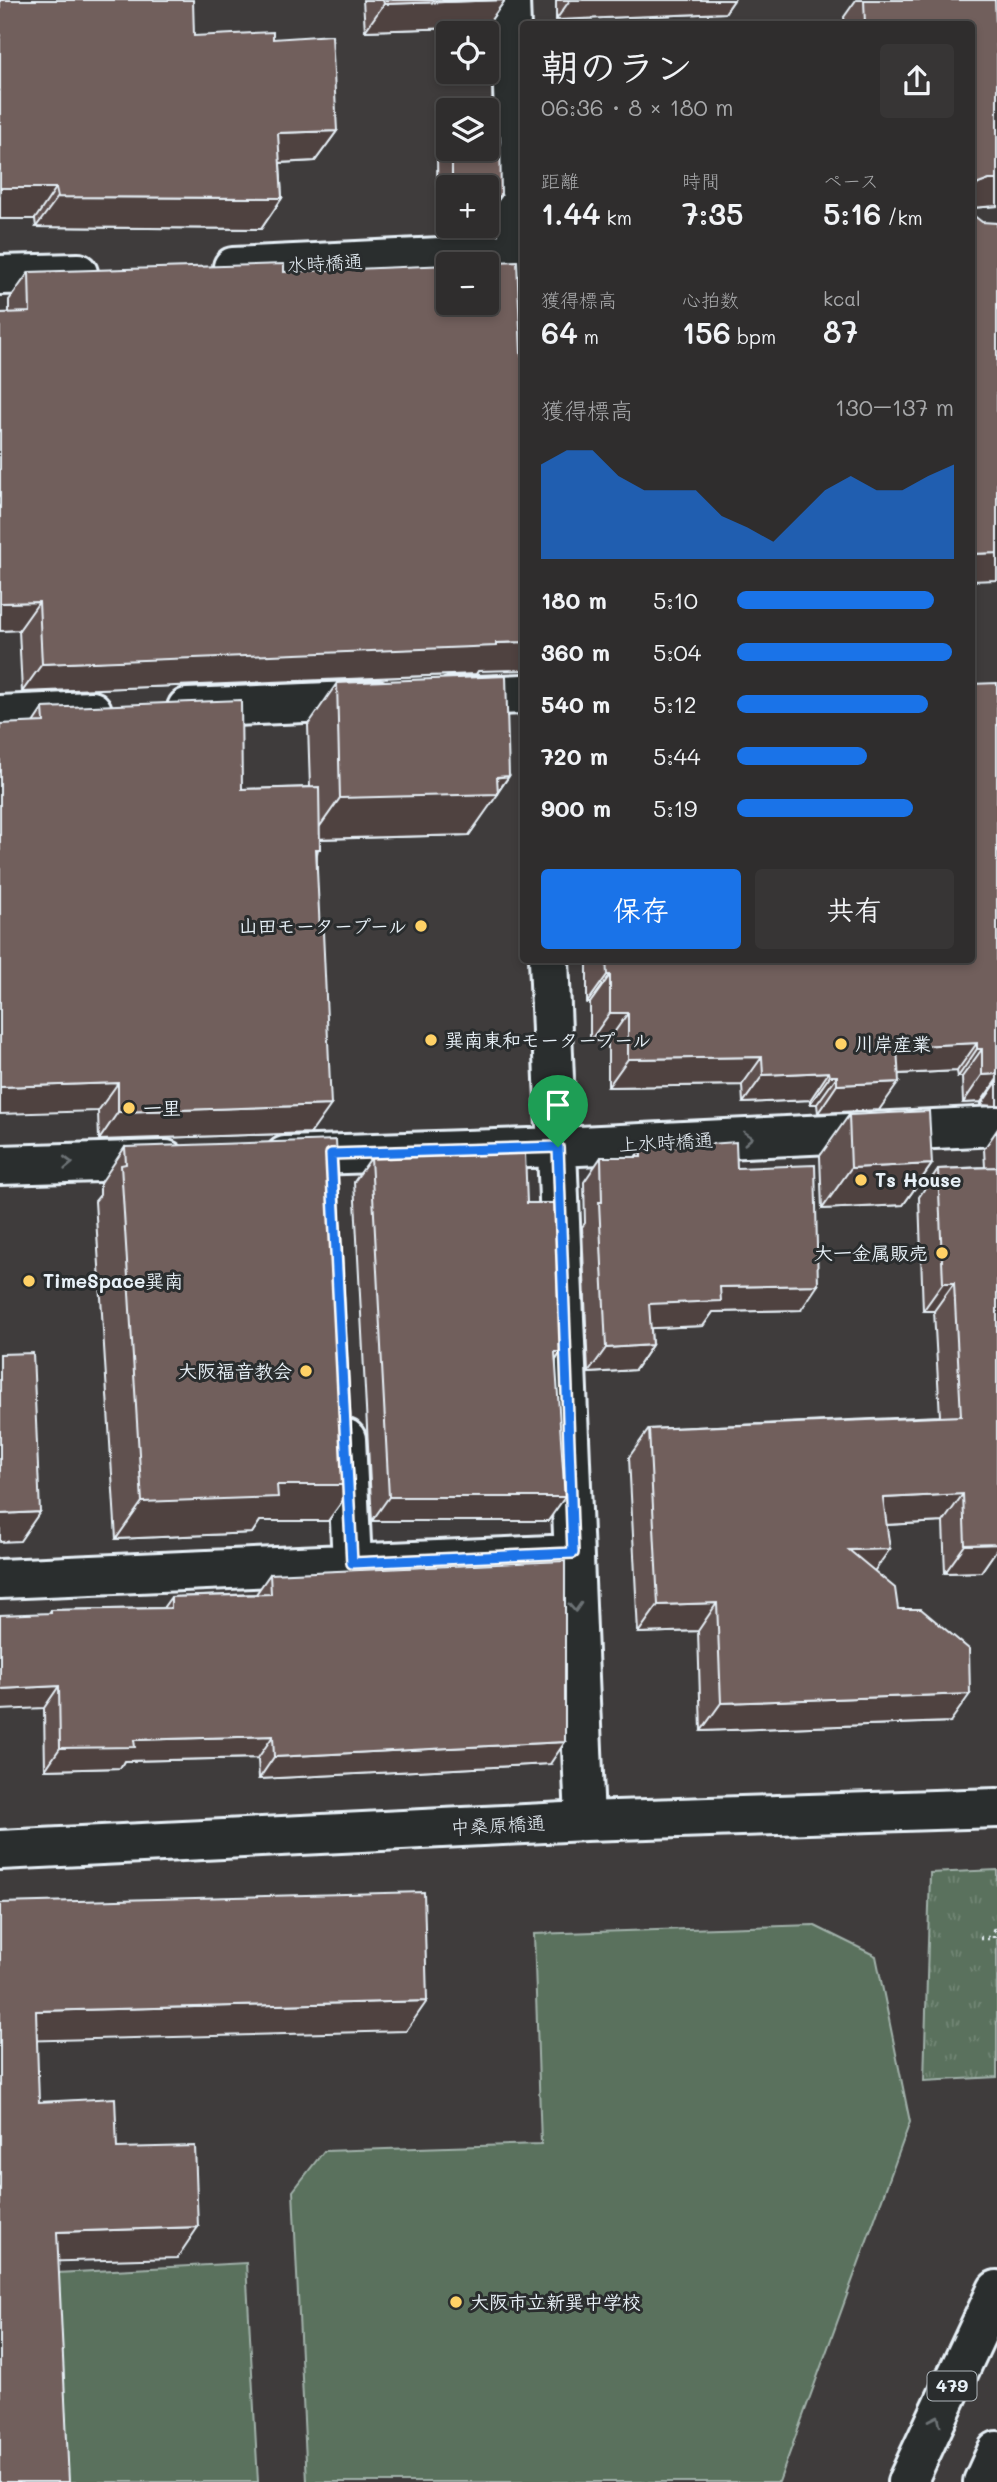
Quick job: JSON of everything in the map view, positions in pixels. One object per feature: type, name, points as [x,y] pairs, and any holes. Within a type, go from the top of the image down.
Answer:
[{"type":"main road","points":[[510,0],[520,253]]},
{"type":"main road","points":[[996,0],[997,44]]},
{"type":"main road","name":"水時橋通","points":[[199,269],[520,253]]},
{"type":"main road","points":[[0,275],[117,272]]},
{"type":"main road","points":[[0,715],[520,694]]},
{"type":"main road","points":[[549,963],[585,1821]]},
{"type":"main road","name":"上水時橋通","points":[[249,1157],[558,1147],[997,1126]]},
{"type":"main road","points":[[331,1154],[334,1195]]},
{"type":"main road","points":[[0,1166],[193,1159]]},
{"type":"main road","points":[[344,1399],[352,1563]]},
{"type":"main road","points":[[0,1579],[573,1553]]},
{"type":"main road","name":"中桑原橋通","points":[[0,1850],[585,1821],[997,1808]]},
{"type":"main road","name":"479","points":[[907,2482],[997,2290]]},
{"type":"main road","points":[[983,2482],[997,2451]]},
{"type":"path","points":[[980,1938],[994,1938],[994,1930],[997,1930]]},
{"type":"green space","points":[[997,1870],[997,2077],[924,2081],[930,1873]]},
{"type":"green space","points":[[813,1925],[876,1956],[910,2122],[779,2482],[307,2482],[293,2191],[324,2151],[541,2144],[534,1934]]},
{"type":"green space","points":[[246,2263],[258,2482],[68,2482],[57,2273]]},
{"type":"building","points":[[0,0],[193,0],[194,36],[273,32],[273,39],[332,35],[337,131],[278,133],[282,198],[58,197],[56,188],[0,188]]},
{"type":"building","points":[[383,0],[505,0],[384,4]]},
{"type":"building","points":[[864,0],[995,0],[997,180],[989,180],[975,187],[975,21],[865,21]]},
{"type":"building","points":[[500,136],[501,196],[499,175],[452,175],[452,161],[499,161]]},
{"type":"building","points":[[975,217],[982,222],[997,223],[997,553],[975,554]]},
{"type":"building","points":[[517,261],[520,331],[520,642],[496,643],[496,646],[42,664],[39,602],[0,603],[0,313],[30,312],[29,272],[284,264],[284,272],[436,266],[436,315],[499,315],[499,262]]},
{"type":"building","points":[[506,676],[509,776],[497,777],[498,794],[340,798],[337,683]]},
{"type":"building","points":[[997,683],[997,1074],[982,1075],[982,1049],[977,1049],[977,1043],[897,1047],[899,1082],[837,1085],[837,1076],[830,1076],[829,1072],[763,1075],[762,1057],[628,1059],[628,1013],[610,1013],[610,975],[607,975],[606,963],[975,963],[975,684]]},
{"type":"building","points":[[241,700],[242,789],[319,787],[320,849],[316,849],[320,932],[323,932],[331,1105],[118,1112],[118,1083],[0,1087],[0,724],[44,722],[43,708]]},
{"type":"building","points":[[929,1111],[932,1164],[851,1168],[849,1115]]},
{"type":"building","points":[[336,1140],[354,1485],[277,1485],[278,1497],[142,1502],[121,1165],[126,1164],[125,1147]]},
{"type":"building","points":[[736,1142],[737,1168],[815,1165],[818,1285],[720,1287],[721,1301],[649,1304],[652,1345],[606,1348],[599,1202],[602,1202],[601,1157],[641,1157],[641,1149]]},
{"type":"building","points":[[525,1153],[527,1203],[555,1203],[561,1352],[555,1352],[565,1497],[389,1497],[371,1158]]},
{"type":"building","points":[[997,1167],[997,1544],[965,1545],[963,1494],[883,1498],[890,1549],[849,1550],[895,1588],[898,1609],[921,1609],[969,1649],[970,1694],[721,1703],[717,1603],[658,1605],[649,1429],[961,1416],[954,1283],[943,1283],[938,1169]]},
{"type":"building","points":[[33,1353],[40,1512],[0,1514],[0,1354]]},
{"type":"building","points":[[565,1561],[565,1742],[274,1757],[273,1736],[134,1740],[135,1747],[60,1748],[59,1686],[0,1689],[0,1615],[51,1613],[51,1610],[171,1608],[171,1597],[271,1594],[270,1574]]},
{"type":"building","points":[[424,1892],[427,2001],[36,2011],[39,2102],[115,2098],[117,2148],[195,2146],[198,2227],[57,2232],[69,2482],[0,2482],[0,1903]]},
{"type":"place","name":"山田モータープール","points":[[421,926]]},
{"type":"place","name":"巽南東和モータープール","points":[[431,1040]]},
{"type":"place","name":"川岸産業","points":[[841,1044]]},
{"type":"place","name":"一里","points":[[129,1108]]},
{"type":"place","name":"Ts House","points":[[861,1180]]},
{"type":"place","name":"大一金属販売","points":[[942,1253]]},
{"type":"place","name":"TimeSpace巽南","points":[[29,1281]]},
{"type":"place","name":"大阪福音教会","points":[[306,1371]]},
{"type":"place","name":"大阪市立新巽中学校","points":[[456,2302]]},
{"type":"route","points":[[558,1147],[573,1553],[352,1563],[331,1154],[558,1147]]}]
